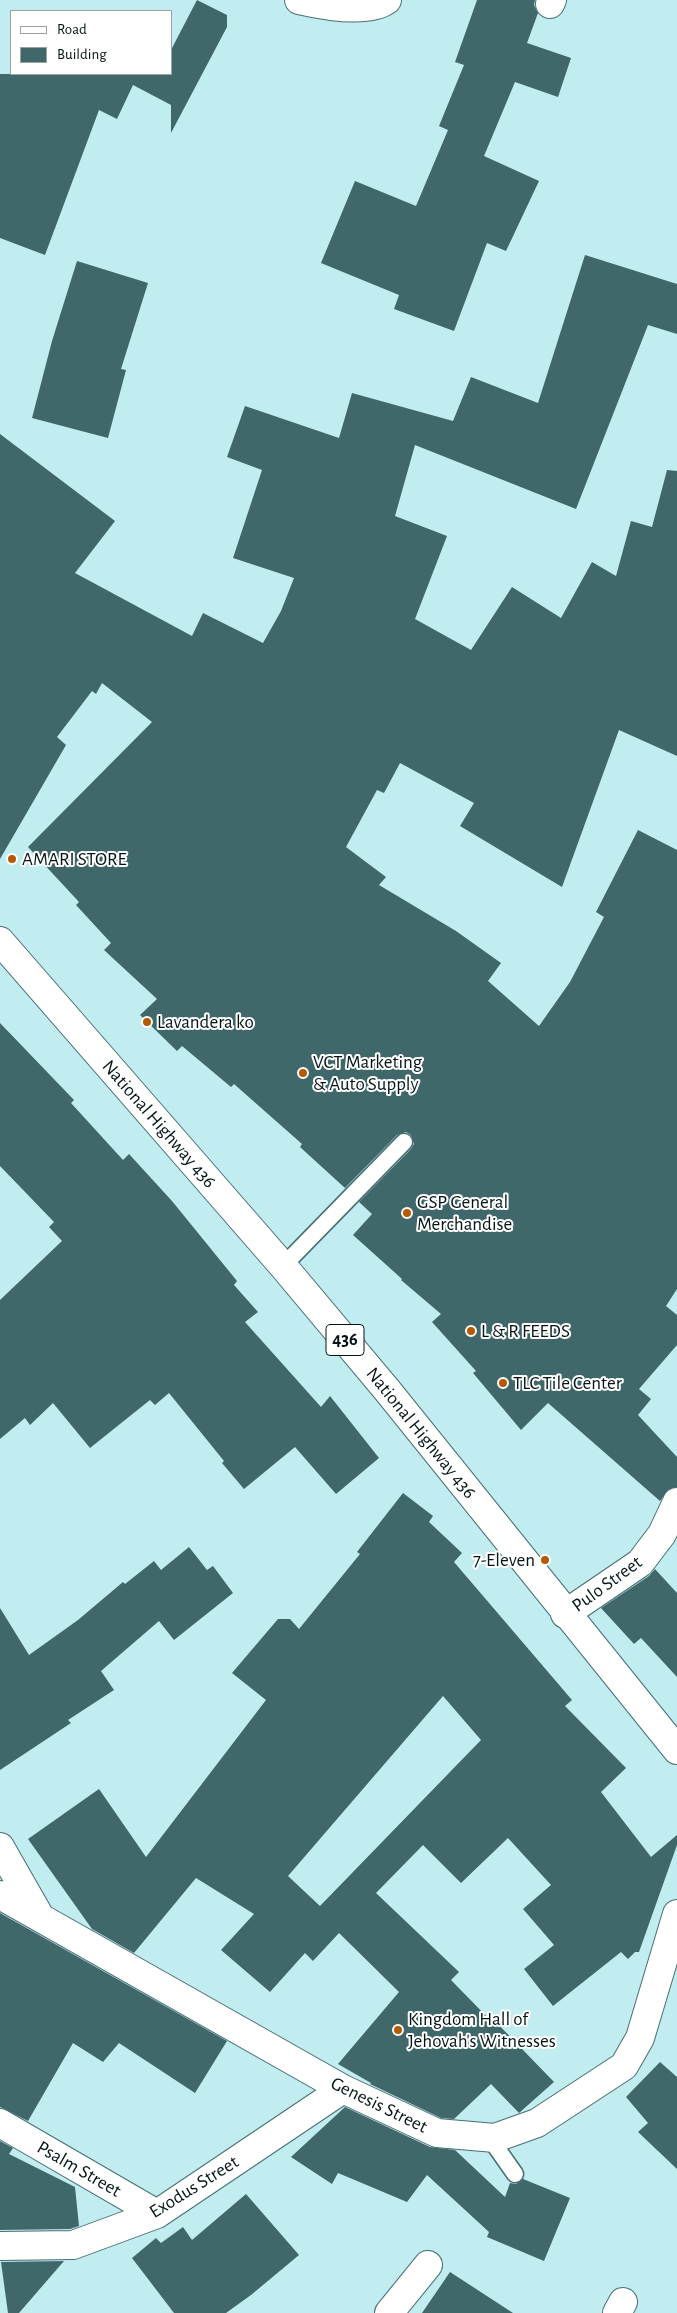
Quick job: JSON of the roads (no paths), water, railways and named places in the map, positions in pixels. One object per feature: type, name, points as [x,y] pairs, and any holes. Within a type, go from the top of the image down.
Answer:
[{"type":"street","points":[[299,0],[319,5],[364,7],[381,5],[388,0]]},
{"type":"street","name":"National Highway 436","points":[[0,941],[283,1266],[387,1390],[565,1614],[677,1750]]},
{"type":"street","name":"Pulo Street","points":[[565,1614],[640,1563],[669,1538],[677,1502]]},
{"type":"street","points":[[0,1847],[40,1918]]},
{"type":"street","name":"Genesis Street","points":[[0,1895],[342,2089],[437,2133],[495,2138],[537,2123],[624,2066],[640,2038],[677,1914]]},
{"type":"street","name":"Exodus Street","points":[[0,2246],[73,2245],[157,2214],[342,2089]]},
{"type":"street","name":"Psalm Street","points":[[0,2124],[157,2214]]},
{"type":"street","points":[[389,2313],[428,2265]]},
{"type":"lane","points":[[283,1266],[404,1142]]},
{"type":"lane","points":[[495,2138],[500,2153],[515,2174]]},
{"type":"place","name":"AMARI STORE","points":[[12,859]]},
{"type":"place","name":"Lavandera ko","points":[[147,1022]]},
{"type":"place","name":"VCT Marketing & Auto Supply","points":[[303,1073]]},
{"type":"place","name":"GSP General Merchandise","points":[[407,1213]]},
{"type":"place","name":"L & R FEEDS","points":[[471,1331]]},
{"type":"place","name":"TLC Tile Center","points":[[503,1383]]},
{"type":"place","name":"7-Eleven","points":[[545,1560]]},
{"type":"place","name":"Kingdom Hall of Jehovah's Witnesses","points":[[398,2030]]}]
